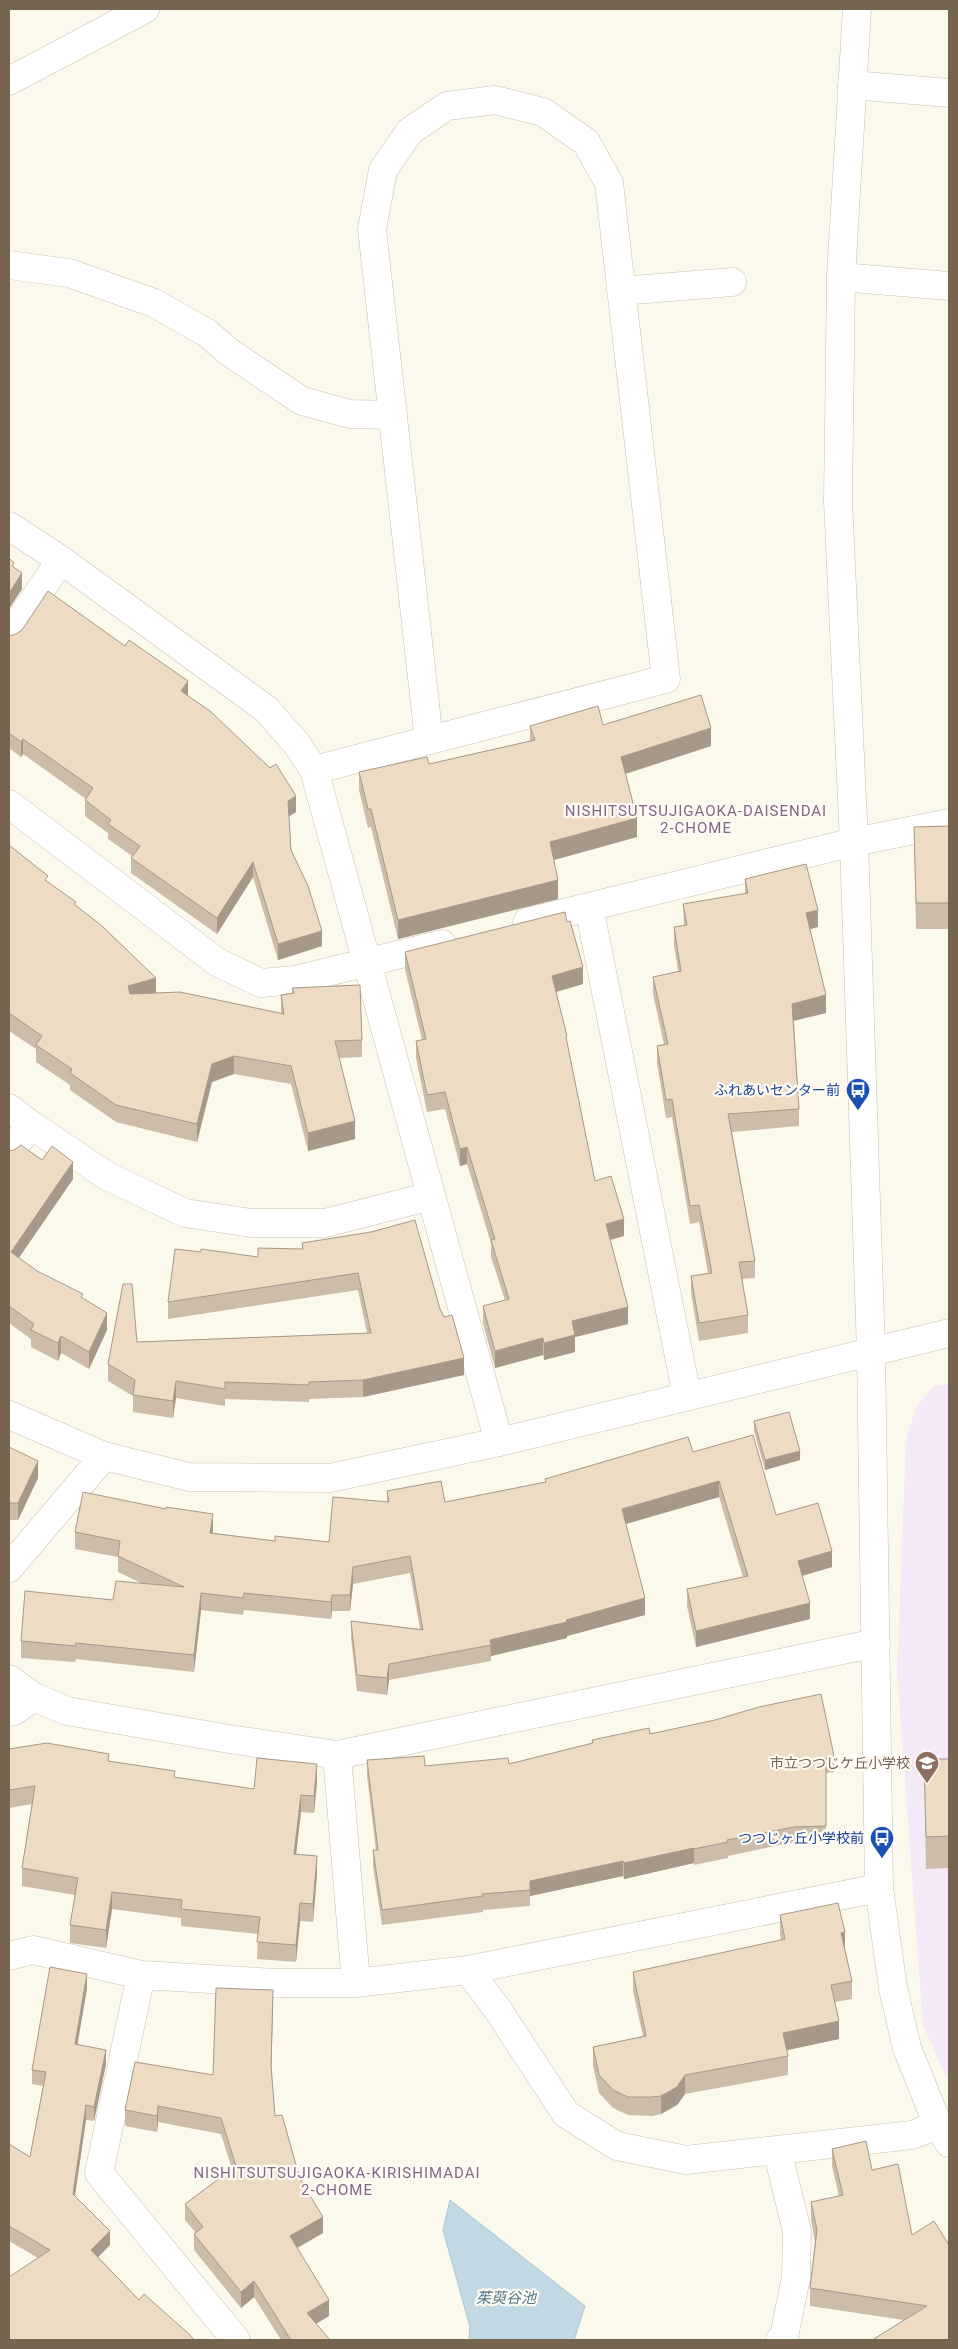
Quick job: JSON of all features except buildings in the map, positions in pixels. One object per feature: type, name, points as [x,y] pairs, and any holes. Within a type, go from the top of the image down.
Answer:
[{"type":"street","points":[[9,80],[145,9]]},
{"type":"street","points":[[468,1970],[498,2010],[566,2114],[617,2146],[686,2160],[912,2135],[944,2134],[907,2048],[893,1988],[879,1888],[871,1351],[854,842],[838,501],[841,278],[857,9]]},
{"type":"street","points":[[852,85],[949,93]]},
{"type":"street","points":[[314,770],[666,679],[609,183],[586,142],[543,112],[495,100],[447,106],[410,131],[383,170],[372,229],[429,740]]},
{"type":"street","points":[[9,265],[69,273],[154,303],[207,333],[229,352],[302,401],[350,414],[393,415]]},
{"type":"street","points":[[841,278],[949,286]]},
{"type":"street","points":[[621,291],[732,282]]},
{"type":"street","points":[[9,526],[61,560],[266,709],[296,743],[314,770],[499,1442]]},
{"type":"street","points":[[9,636],[61,560]]},
{"type":"street","points":[[9,804],[217,962],[261,983],[295,980],[464,938]]},
{"type":"street","points":[[502,929],[854,842],[949,823]]},
{"type":"street","points":[[589,907],[687,1396]]},
{"type":"street","points":[[9,1108],[107,1176],[185,1213],[251,1223],[325,1223],[432,1196]]},
{"type":"street","points":[[9,1153],[31,1125]]},
{"type":"street","points":[[9,1415],[104,1456],[189,1477],[330,1478],[499,1442],[949,1333]]},
{"type":"street","points":[[9,1568],[104,1456]]},
{"type":"street","points":[[9,1679],[34,1697],[67,1711],[229,1739],[337,1755],[876,1643]]},
{"type":"street","points":[[9,1712],[34,1697]]},
{"type":"street","points":[[337,1755],[356,1983]]},
{"type":"street","points":[[9,1956],[33,1950],[141,1975],[276,1983],[356,1983],[468,1970],[879,1888]]},
{"type":"street","points":[[141,1975],[99,2173],[236,2340]]},
{"type":"street","points":[[777,2150],[797,2231],[796,2278],[784,2339]]},
{"type":"shaded area","name":"市立つつじケ丘小学校","points":[[949,1384],[949,2083],[923,2025],[897,1672],[906,1441],[916,1407],[934,1386]]},
{"type":"water","name":"茱萸谷池","points":[[450,2200],[585,2306],[574,2340],[469,2340],[470,2327],[443,2230]]},
{"type":"place","name":"ふれあいセンター前","points":[[858,1111]]},
{"type":"place","name":"市立つつじケ丘小学校","points":[[927,1784]]},
{"type":"place","name":"つつじヶ丘小学校前","points":[[882,1859]]},
{"type":"district","name":"NISHITSUTSUJIGAOKA-DAISENDAI 2-CHOME","points":[[696,820]]},
{"type":"district","name":"NISHITSUTSUJIGAOKA-KIRISHIMADAI 2-CHOME","points":[[337,2182]]}]
